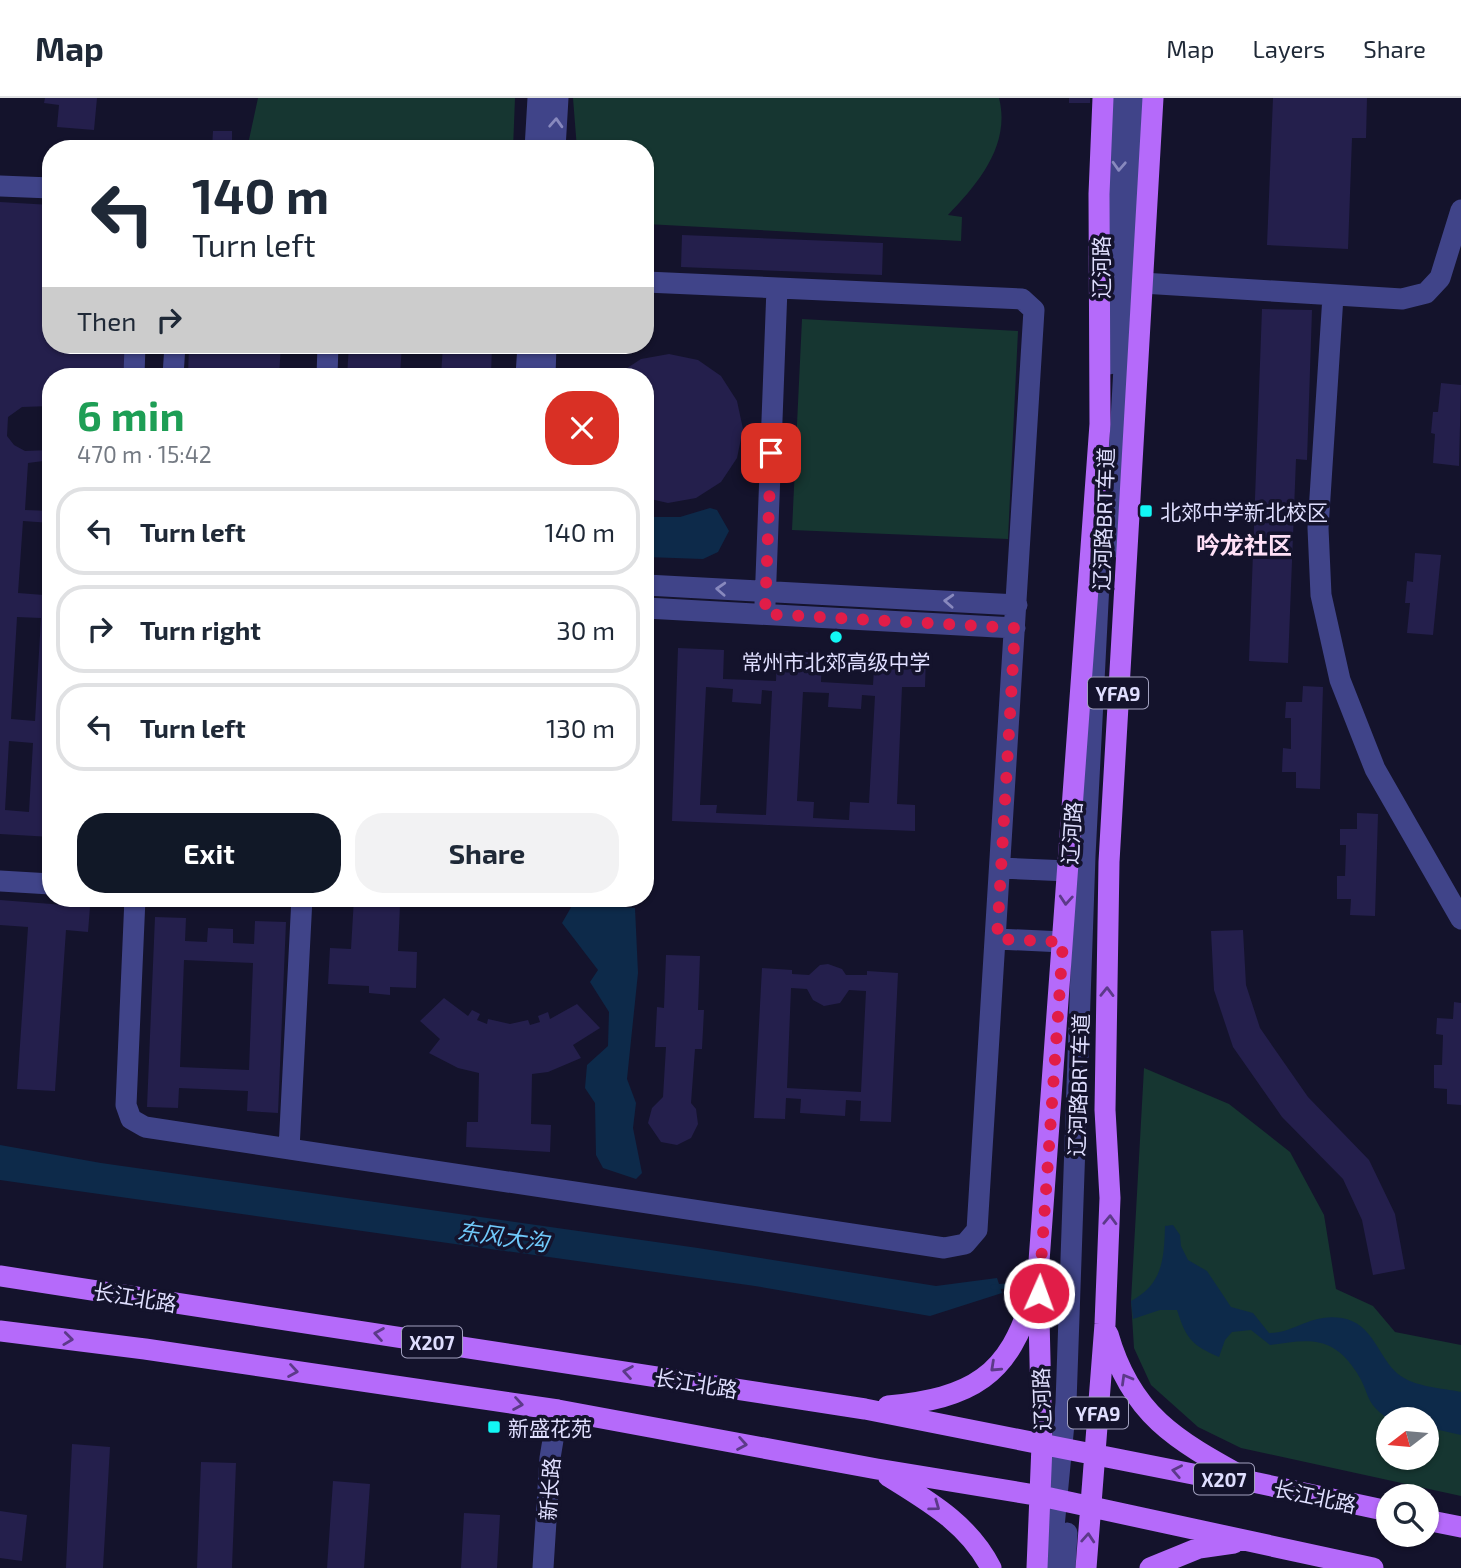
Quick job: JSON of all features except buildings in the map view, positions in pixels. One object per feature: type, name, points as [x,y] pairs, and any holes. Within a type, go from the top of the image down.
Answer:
[{"type":"main road","name":"辽河路","points":[[1037,1568],[1055,1499],[1058,1448],[1034,1310],[1100,424],[1099,194],[1103,98]]},
{"type":"main road","name":"辽河路","points":[[1086,1568],[1105,1322],[1110,1198],[1105,1110],[1109,862],[1153,98]]},
{"type":"main road","name":"长江北路","points":[[0,1276],[865,1409],[1094,1455],[1253,1482],[1376,1508]]},
{"type":"main road","points":[[865,1409],[941,1399],[963,1390],[1002,1361],[1017,1343],[1034,1310]]},
{"type":"main road","points":[[1105,1322],[1123,1376],[1146,1410],[1166,1431],[1190,1448],[1253,1482]]},
{"type":"main road","name":"X207","points":[[0,1331],[145,1349],[558,1410],[1055,1499],[1373,1568]]},
{"type":"main road","points":[[877,1469],[953,1519],[969,1535],[991,1568]]},
{"type":"main road","points":[[1439,1523],[1461,1527]]},
{"type":"main road","points":[[1150,1568],[1199,1548],[1247,1541]]},
{"type":"street","points":[[536,140],[538,98]]},
{"type":"street","points":[[556,140],[558,98]]},
{"type":"street","name":"辽河路BRT车道","points":[[1076,1280],[1085,856],[1122,98]]},
{"type":"street","name":"辽河路BRT车道","points":[[1050,1568],[1058,1448],[1074,1317],[1139,98]]},
{"type":"street","points":[[0,186],[42,188]]},
{"type":"street","points":[[1142,283],[1402,299],[1426,293],[1440,278],[1461,210]]},
{"type":"street","points":[[135,907],[126,1105],[131,1119],[145,1127],[944,1248],[965,1244],[977,1230],[1034,310],[1022,299],[654,282]]},
{"type":"street","points":[[765,614],[777,288]]},
{"type":"street","points":[[1333,296],[1318,527],[1321,595],[1340,680],[1375,769],[1461,919]]},
{"type":"street","points":[[654,585],[1017,605]]},
{"type":"street","points":[[654,608],[1015,628]]},
{"type":"street","points":[[1001,868],[1068,871]]},
{"type":"street","points":[[0,881],[42,883]]},
{"type":"street","points":[[289,1149],[302,907]]},
{"type":"street","points":[[997,939],[1063,942]]},
{"type":"street","name":"新长路","points":[[543,1568],[550,1458],[558,1410]]},
{"type":"street","name":"辽河路BRT车道","points":[[1055,1499],[1065,1568]]},
{"type":"green space","points":[[258,98],[515,98],[513,140],[249,140]]},
{"type":"green space","points":[[573,98],[999,98],[1001,115],[996,148],[989,162],[970,190],[948,215],[962,217],[961,241],[654,224],[654,140],[576,140]]},
{"type":"green space","points":[[802,319],[1018,331],[1008,539],[792,530]]},
{"type":"green space","points":[[1144,1068],[1229,1104],[1290,1152],[1324,1215],[1336,1289],[1373,1306],[1395,1332],[1461,1345],[1461,1496],[1439,1491],[1439,1484],[1406,1484],[1241,1448],[1198,1427],[1151,1385],[1134,1348],[1131,1301]]},
{"type":"water","points":[[710,508],[717,510],[729,531],[718,552],[703,559],[654,557],[654,517],[680,517]]},
{"type":"water","points":[[571,907],[635,908],[638,973],[627,1079],[636,1103],[633,1128],[642,1173],[636,1179],[603,1168],[596,1155],[595,1103],[585,1088],[587,1065],[608,1046],[609,1012],[590,982],[598,970],[562,923]]},
{"type":"water","points":[[0,1145],[101,1163],[698,1248],[936,1286],[997,1278],[1002,1293],[930,1316],[755,1286],[0,1180]]},
{"type":"water","points":[[1173,1225],[1180,1235],[1181,1246],[1188,1260],[1207,1271],[1231,1307],[1253,1313],[1269,1333],[1287,1330],[1321,1318],[1352,1321],[1368,1333],[1398,1374],[1420,1384],[1461,1392],[1461,1435],[1439,1430],[1439,1407],[1376,1409],[1348,1361],[1339,1352],[1319,1342],[1270,1345],[1251,1330],[1232,1332],[1225,1340],[1219,1357],[1191,1340],[1177,1310],[1160,1310],[1133,1319],[1131,1301],[1150,1287],[1160,1270],[1165,1226]]},
{"type":"waterway","name":"东风大沟","points":[[993,1287],[1006,1286]]},
{"type":"place","name":"北郊中学新北校区","points":[[1146,511]]},
{"type":"place","name":"常州市北郊高级中学","points":[[836,637]]},
{"type":"place","name":"新盛花苑","points":[[494,1427]]},
{"type":"district","name":"吟龙社区","points":[[1244,544]]},
{"type":"route","points":[[771,453],[765,614],[1015,628],[997,939],[1063,942],[1038,1275],[1039,1293]]}]
